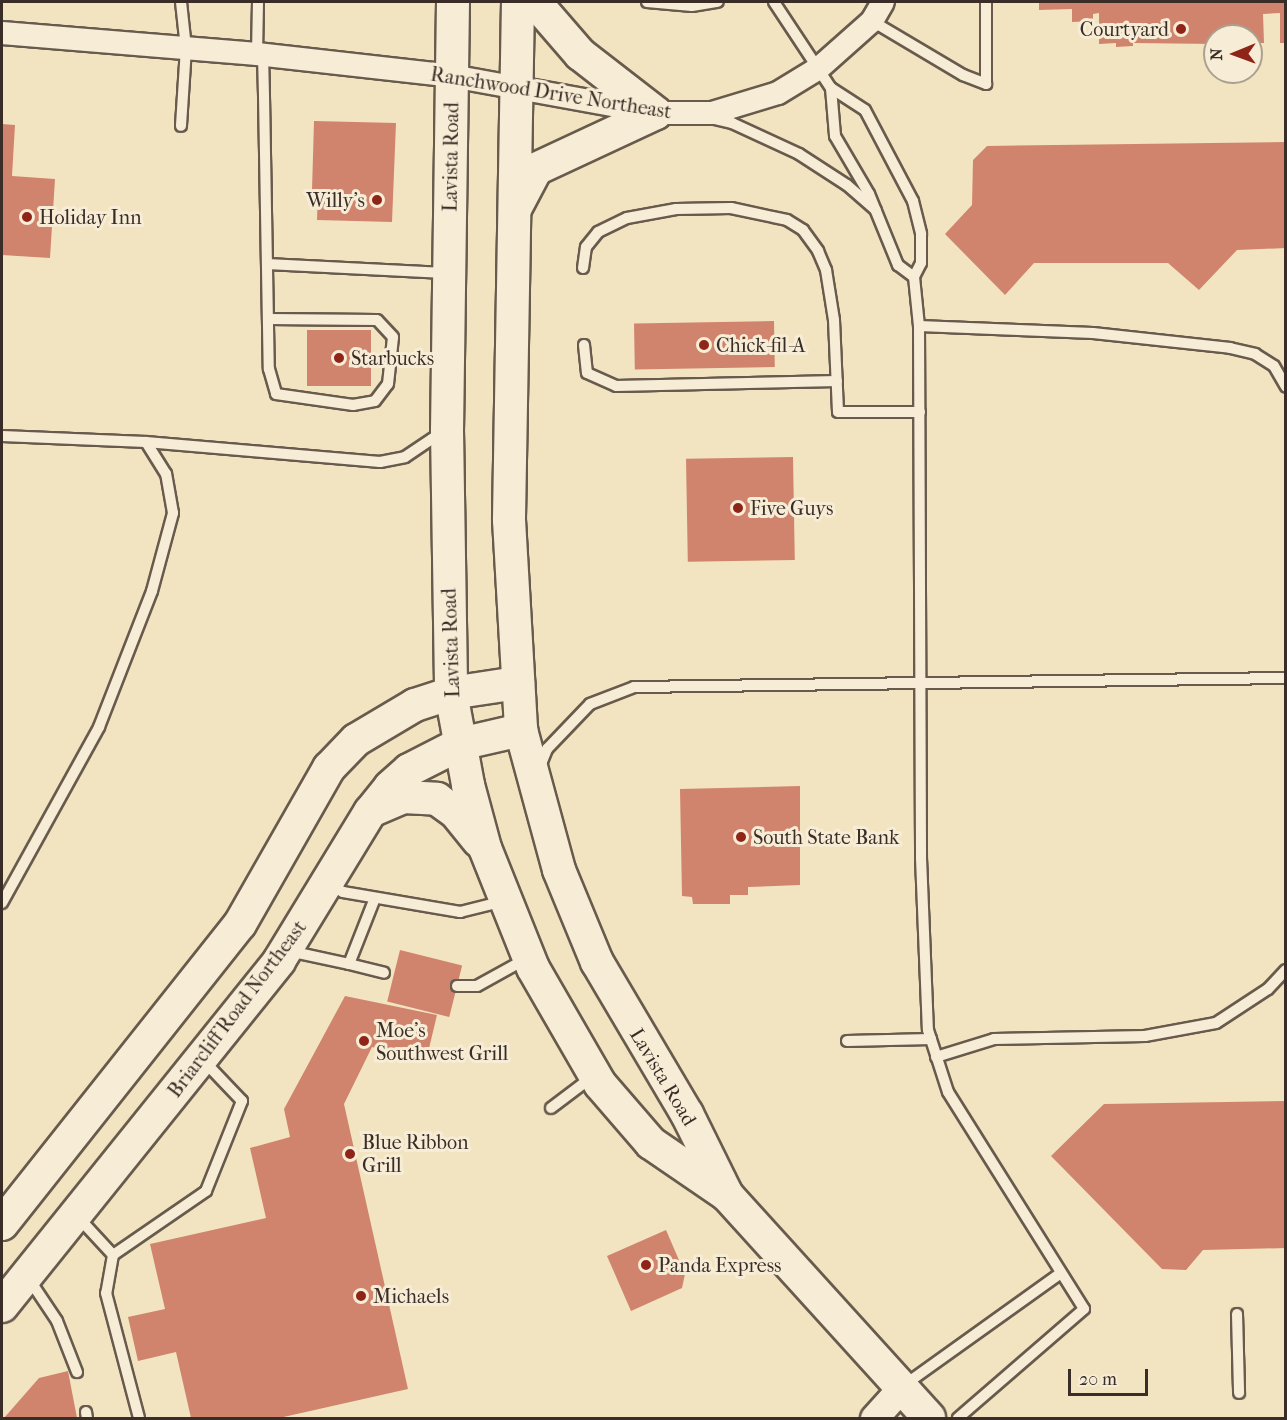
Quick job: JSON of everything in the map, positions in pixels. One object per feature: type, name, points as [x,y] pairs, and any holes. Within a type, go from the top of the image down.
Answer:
[{"type":"main road","name":"Lavista Road","points":[[453,2],[447,429],[451,693],[460,744],[485,848],[504,901],[529,958],[595,1076],[651,1143],[727,1195],[903,1386],[929,1419]]},
{"type":"main road","name":"Lavista Road","points":[[518,2],[509,520],[521,730],[559,870],[597,962],[687,1114],[727,1195]]},
{"type":"main road","points":[[513,213],[536,169],[656,113],[580,54],[535,2]]},
{"type":"main road","points":[[2,1224],[240,924],[329,768],[356,740],[415,705],[451,693],[518,683]]},
{"type":"main road","name":"Briarcliff Road Northeast","points":[[2,1306],[202,1059],[286,950],[370,812],[409,770],[460,744],[521,730]]},
{"type":"main road","points":[[370,812],[403,797],[437,799],[456,813],[485,848]]},
{"type":"street","name":"Ranchwood Drive Northeast","points":[[2,33],[260,55],[452,76],[656,113],[692,113],[748,105],[778,93],[819,68],[872,21],[883,2]]},
{"type":"street","points":[[874,1419],[903,1386]]},
{"type":"lane","points":[[181,2],[186,48],[181,126]]},
{"type":"lane","points":[[258,2],[269,369],[276,394],[353,405],[375,401],[388,384],[393,337],[377,320],[268,319]]},
{"type":"lane","points":[[646,2],[692,6],[718,2]]},
{"type":"lane","points":[[774,2],[831,88],[865,111],[913,201],[921,234],[921,263],[914,277],[919,326],[921,858],[931,1039],[948,1092],[1084,1308],[958,1419]]},
{"type":"lane","points":[[872,21],[963,75],[986,84],[986,2]]},
{"type":"lane","points":[[831,88],[835,136],[876,210],[898,265],[914,277]]},
{"type":"lane","points":[[692,113],[732,123],[799,154],[847,185],[876,210]]},
{"type":"lane","points":[[583,268],[586,247],[598,232],[627,218],[675,209],[731,208],[787,220],[803,231],[818,250],[828,282],[834,320],[837,412],[920,412]]},
{"type":"lane","points":[[267,264],[449,274]]},
{"type":"lane","points":[[919,326],[1093,333],[1230,348],[1255,354],[1274,366],[1286,387]]},
{"type":"lane","points":[[584,345],[587,373],[616,386],[837,381]]},
{"type":"lane","points":[[1274,366],[1286,363]]},
{"type":"lane","points":[[2,436],[146,442],[380,462],[405,457],[447,429]]},
{"type":"lane","points":[[2,903],[99,727],[152,591],[173,513],[166,474],[146,442]]},
{"type":"lane","points":[[534,780],[547,749],[590,704],[634,687],[728,684],[922,686],[1286,678]]},
{"type":"lane","points":[[328,884],[344,892],[460,912],[504,901]]},
{"type":"lane","points":[[349,964],[375,898]]},
{"type":"lane","points":[[286,950],[384,973]]},
{"type":"lane","points":[[457,986],[477,986],[529,958]]},
{"type":"lane","points":[[936,1057],[994,1039],[1144,1036],[1216,1023],[1268,989],[1285,971]]},
{"type":"lane","points":[[847,1041],[931,1039]]},
{"type":"lane","points":[[139,1419],[106,1293],[112,1255],[206,1191],[242,1101],[202,1059]]},
{"type":"lane","points":[[551,1108],[595,1076]]},
{"type":"lane","points":[[76,1215],[112,1255]]},
{"type":"lane","points":[[903,1386],[1061,1273]]},
{"type":"lane","points":[[27,1275],[57,1321],[76,1372]]},
{"type":"lane","points":[[1237,1314],[1239,1393]]},
{"type":"building","name":"Courtyard","points":[[1039,2],[1286,2],[1286,43],[1280,43],[1280,13],[1263,14],[1264,43],[1263,24],[1203,24],[1203,44],[1133,43],[1133,46],[1116,47],[1116,43],[1099,44],[1099,13],[1093,14],[1093,21],[1072,22],[1072,9],[1039,10]]},
{"type":"building","points":[[314,121],[396,123],[392,222],[317,220],[318,190],[312,190]]},
{"type":"building","name":"Holiday Inn","points":[[2,124],[15,125],[12,176],[55,179],[50,258],[2,255]]},
{"type":"building","points":[[1286,142],[1286,248],[1237,250],[1199,290],[1168,263],[1034,263],[1005,295],[945,234],[972,205],[973,160],[987,146]]},
{"type":"building","name":"Chick-fil-A","points":[[774,321],[775,367],[635,369],[634,323]]},
{"type":"building","name":"Starbucks","points":[[307,330],[371,330],[371,386],[307,386]]},
{"type":"building","points":[[793,457],[795,560],[688,562],[686,459]]},
{"type":"building","name":"South State Bank","points":[[800,786],[800,885],[748,887],[748,895],[730,895],[730,904],[693,904],[692,897],[682,896],[680,789]]},
{"type":"building","points":[[400,950],[462,965],[449,1017],[387,1001]]},
{"type":"building","points":[[345,996],[437,1015],[426,1061],[372,1047],[344,1104],[408,1389],[279,1418],[191,1418],[176,1352],[138,1361],[128,1317],[165,1309],[150,1244],[266,1218],[250,1148],[290,1137],[284,1109]]},
{"type":"building","points":[[1286,1101],[1286,1248],[1203,1250],[1186,1270],[1162,1269],[1051,1156],[1104,1104]]},
{"type":"building","name":"Panda Express","points":[[666,1230],[685,1274],[682,1288],[631,1311],[607,1256]]},
{"type":"building","points":[[68,1371],[77,1418],[4,1418],[39,1378]]},
{"type":"place","name":"Courtyard","points":[[1181,29]]},
{"type":"place","name":"Willy's","points":[[377,200]]},
{"type":"place","name":"Holiday Inn","points":[[27,217]]},
{"type":"place","name":"Chick-fil-A","points":[[704,345]]},
{"type":"place","name":"Starbucks","points":[[339,358]]},
{"type":"place","name":"Five Guys","points":[[738,508]]},
{"type":"place","name":"South State Bank","points":[[741,837]]},
{"type":"place","name":"Moe's Southwest Grill","points":[[364,1041]]},
{"type":"place","name":"Blue Ribbon Grill","points":[[350,1154]]},
{"type":"place","name":"Panda Express","points":[[646,1265]]},
{"type":"place","name":"Michaels","points":[[361,1296]]}]
